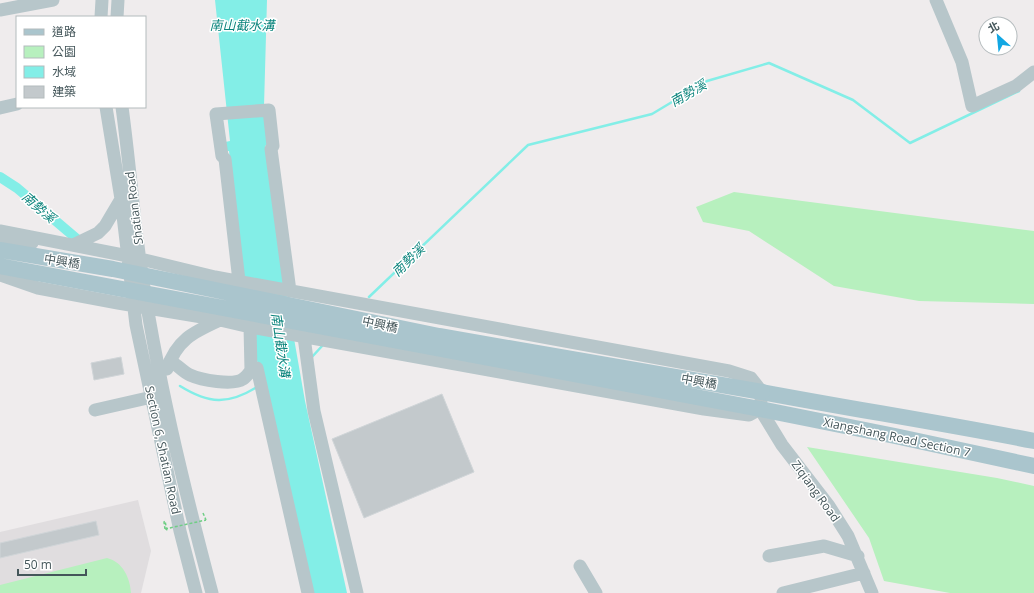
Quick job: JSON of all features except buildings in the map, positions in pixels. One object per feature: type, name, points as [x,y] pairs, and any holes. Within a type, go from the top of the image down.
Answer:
[{"type":"main road","name":"中興橋","points":[[0,250],[114,269],[439,336],[762,392]]},
{"type":"main road","name":"中興橋","points":[[0,266],[760,409]]},
{"type":"main road","name":"Xiangshang Road Section 7","points":[[762,392],[846,408],[946,423],[1034,441]]},
{"type":"main road","name":"Xiangshang Road Section 7","points":[[760,409],[1034,466]]},
{"type":"street","points":[[0,10],[53,0]]},
{"type":"street","points":[[101,16],[102,0]]},
{"type":"street","points":[[117,16],[118,0]]},
{"type":"street","points":[[936,0],[962,62],[972,106],[1016,86],[1034,72]]},
{"type":"street","points":[[0,108],[16,104]]},
{"type":"street","name":"Shatian Road","points":[[106,108],[121,198],[134,258],[149,308]]},
{"type":"street","name":"Shatian Road","points":[[122,108],[134,258],[134,306]]},
{"type":"street","points":[[239,282],[225,159],[222,156],[216,114],[269,110],[273,146],[271,149],[290,291]]},
{"type":"street","points":[[72,245],[98,233],[105,226],[121,198]]},
{"type":"street","points":[[0,231],[58,241],[239,282],[728,372],[751,378],[762,392],[760,409],[749,415],[711,410],[304,337],[220,320],[58,292],[38,288],[0,275]]},
{"type":"street","points":[[0,241],[39,244],[58,241]]},
{"type":"street","points":[[0,283],[58,292]]},
{"type":"street","name":"Section 6, Shatian Road","points":[[134,306],[180,531],[196,593]]},
{"type":"street","name":"Section 6, Shatian Road","points":[[149,308],[162,384],[194,528],[212,593]]},
{"type":"street","points":[[162,384],[170,361],[183,340],[220,320]]},
{"type":"street","points":[[170,361],[178,365],[189,375],[203,380],[233,382],[242,380],[251,370],[250,327]]},
{"type":"street","points":[[304,337],[314,411],[357,593]]},
{"type":"street","points":[[257,368],[308,593]]},
{"type":"street","points":[[95,410],[152,397]]},
{"type":"street","name":"Ziqiang Road","points":[[760,409],[798,466],[829,506],[848,536],[858,556],[872,593]]},
{"type":"street","points":[[769,556],[824,546],[858,556]]},
{"type":"street","points":[[580,566],[596,593]]},
{"type":"street","points":[[783,593],[864,573]]},
{"type":"path","points":[[167,531],[165,521],[165,529],[206,520]]},
{"type":"shaded area","points":[[138,500],[151,551],[141,593],[0,593],[0,532]]},
{"type":"green space","points":[[734,192],[1034,231],[1034,304],[919,301],[834,286],[749,231],[703,222],[696,207]]},
{"type":"green space","points":[[807,447],[997,478],[1034,486],[1034,593],[950,593],[884,581],[869,538]]},
{"type":"green space","points":[[107,558],[113,560],[125,571],[131,593],[0,593],[0,585]]},
{"type":"water","name":"南山截水溝","points":[[215,0],[267,0],[264,106],[269,144],[265,146],[283,276],[305,401],[347,593],[314,593],[259,373],[243,270],[229,151],[225,151],[225,142],[230,141]]},
{"type":"waterway","name":"南勢溪","points":[[369,297],[528,145],[652,114],[707,81],[769,63],[853,100],[910,143],[1019,91]]},
{"type":"waterway","name":"南勢溪","points":[[0,177],[17,188],[77,239]]},
{"type":"waterway","name":"南勢溪","points":[[311,358],[323,345]]},
{"type":"waterway","name":"南勢溪","points":[[180,386],[200,396],[218,400],[237,397],[257,387]]}]
